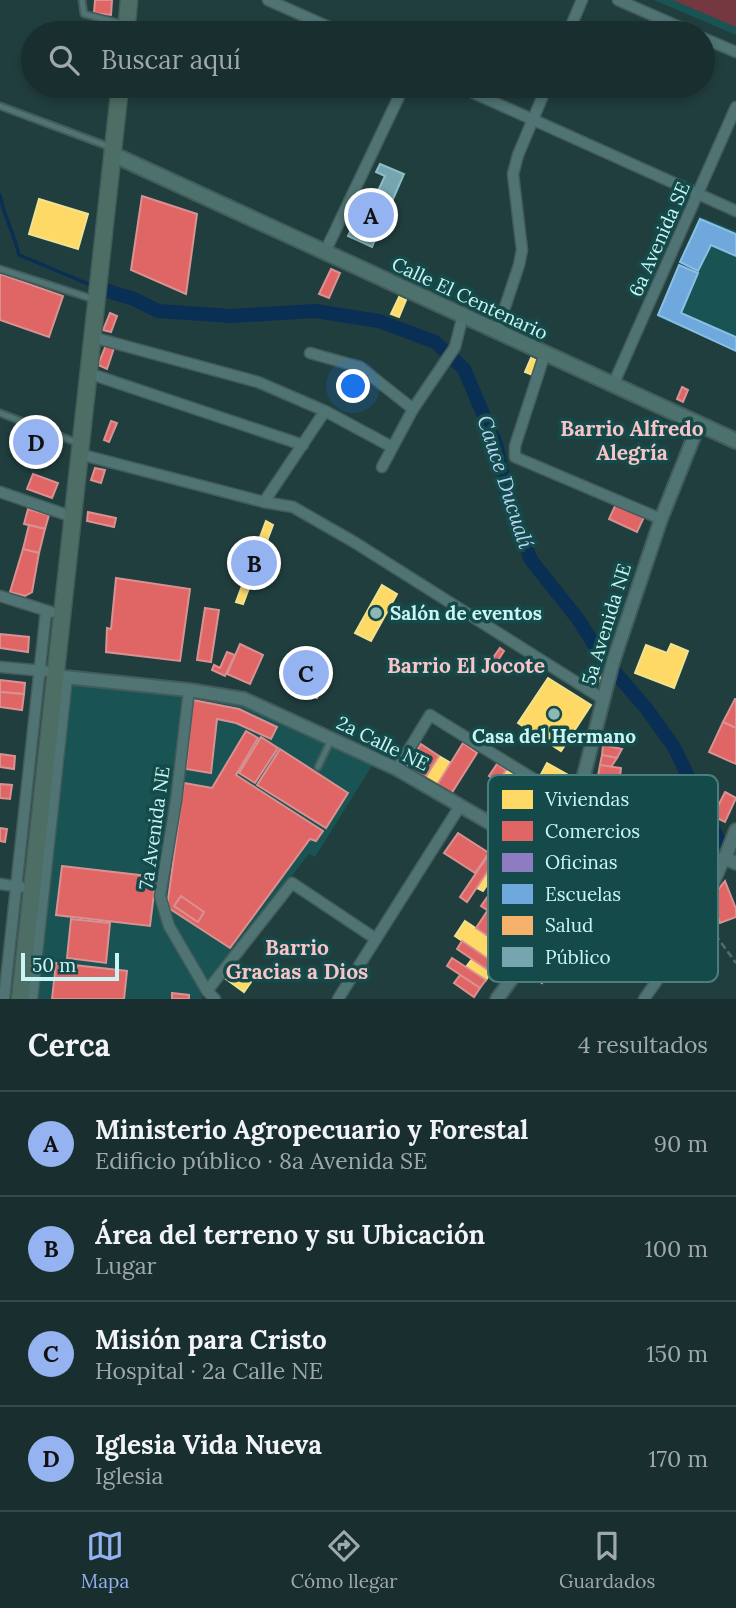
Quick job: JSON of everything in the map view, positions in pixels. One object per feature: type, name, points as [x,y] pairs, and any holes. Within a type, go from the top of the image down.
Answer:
[{"type":"main road","points":[[127,21],[129,0]]},
{"type":"main road","points":[[20,999],[24,887],[55,674],[54,613],[73,517],[119,98]]},
{"type":"main road","name":"Calle El Centenario","points":[[113,151],[736,441]]},
{"type":"street","points":[[268,0],[315,21]]},
{"type":"street","points":[[573,21],[582,0]]},
{"type":"street","points":[[618,0],[666,21]]},
{"type":"street","points":[[715,43],[736,52]]},
{"type":"street","points":[[325,252],[398,98]]},
{"type":"street","points":[[485,98],[736,211]]},
{"type":"street","points":[[497,331],[522,250],[513,174],[542,98]]},
{"type":"street","name":"6a Avenida SE","points":[[613,384],[736,107]]},
{"type":"street","points":[[382,467],[413,409],[455,347],[463,315]]},
{"type":"street","points":[[92,337],[258,382],[325,411],[392,447]]},
{"type":"street","points":[[310,353],[359,367],[413,409]]},
{"type":"street","points":[[545,353],[514,446],[515,457],[661,519]]},
{"type":"street","points":[[88,373],[303,445]]},
{"type":"street","points":[[264,502],[325,411]]},
{"type":"street","name":"5a Avenida NE","points":[[584,775],[613,662],[661,519],[699,424]]},
{"type":"street","points":[[80,449],[264,502],[293,507],[354,542],[603,699]]},
{"type":"street","points":[[0,492],[73,517]]},
{"type":"street","points":[[0,596],[54,613]]},
{"type":"street","points":[[0,667],[55,674],[32,999]]},
{"type":"street","name":"2a Calle NE","points":[[55,674],[244,699],[397,769],[488,823]]},
{"type":"street","name":"7a Avenida NE","points":[[189,690],[176,801],[160,896],[169,926],[207,991],[215,999]]},
{"type":"street","points":[[397,769],[430,715],[527,775]]},
{"type":"street","points":[[338,999],[460,806]]},
{"type":"street","points":[[718,884],[731,860],[736,830]]},
{"type":"street","points":[[207,991],[292,883],[376,939]]},
{"type":"street","points":[[0,884],[24,887],[4,999]]},
{"type":"street","points":[[497,999],[509,982]]},
{"type":"street","points":[[644,999],[655,982]]},
{"type":"lane","points":[[82,0],[84,15],[102,21]]},
{"type":"lane","points":[[0,106],[113,151]]},
{"type":"lane","points":[[0,269],[96,300]]},
{"type":"lane","points":[[0,413],[80,449]]},
{"type":"lane","points":[[318,767],[332,738]]},
{"type":"path","points":[[718,935],[736,963]]},
{"type":"shaded area","points":[[654,0],[736,0],[736,35],[715,26],[715,21],[703,21]]},
{"type":"shaded area","points":[[673,0],[736,0],[736,27]]},
{"type":"shaded area","points":[[699,216],[736,231],[736,350],[657,317]]},
{"type":"shaded area","points":[[72,679],[243,701],[375,761],[315,857],[309,854],[200,993],[203,999],[37,999]]},
{"type":"building: Viviendas","points":[[39,199],[88,214],[78,249],[29,234]]},
{"type":"building: Viviendas","points":[[399,297],[406,300],[399,317],[391,314]]},
{"type":"building: Viviendas","points":[[531,358],[540,362],[535,376],[525,372]]},
{"type":"building: Viviendas","points":[[266,521],[273,525],[243,604],[236,602]]},
{"type":"building: Viviendas","name":"Salón de eventos","points":[[382,585],[397,594],[371,641],[355,633]]},
{"type":"building: Viviendas","points":[[671,644],[688,651],[674,688],[635,673],[646,645],[667,653]]},
{"type":"building: Viviendas","points":[[589,667],[603,675],[599,682],[584,675]]},
{"type":"building: Viviendas","name":"Casa del Hermano","points":[[548,678],[591,705],[561,751],[518,723]]},
{"type":"building: Viviendas","points":[[439,756],[451,763],[437,785],[425,778]]},
{"type":"building: Viviendas","points":[[547,763],[568,775],[541,775]]},
{"type":"building: Viviendas","points":[[488,871],[488,884],[483,891],[477,888]]},
{"type":"building: Viviendas","points":[[465,921],[488,936],[488,959],[455,936]]},
{"type":"building: Viviendas","points":[[472,959],[488,970],[488,977],[486,980],[466,967]]},
{"type":"building: Viviendas","points":[[230,966],[251,982],[244,992],[222,976]]},
{"type":"building: Comercios","points":[[95,0],[112,0],[111,15],[94,13]]},
{"type":"building: Comercios","points":[[142,196],[197,214],[186,294],[131,270]]},
{"type":"building: Comercios","points":[[331,269],[340,273],[329,298],[319,294]]},
{"type":"building: Comercios","points":[[0,274],[63,296],[49,337],[0,320]]},
{"type":"building: Comercios","points":[[110,313],[117,316],[111,332],[103,330]]},
{"type":"building: Comercios","points":[[106,345],[114,348],[107,369],[98,365]]},
{"type":"building: Comercios","points":[[682,387],[688,390],[683,402],[677,399]]},
{"type":"building: Comercios","points":[[111,421],[117,423],[109,442],[104,440]]},
{"type":"building: Comercios","points":[[95,468],[105,470],[101,483],[91,480]]},
{"type":"building: Comercios","points":[[33,474],[58,483],[52,498],[27,489]]},
{"type":"building: Comercios","points":[[616,504],[644,517],[637,532],[609,519]]},
{"type":"building: Comercios","points":[[28,509],[49,515],[45,529],[24,524]]},
{"type":"building: Comercios","points":[[88,512],[116,518],[114,527],[87,521]]},
{"type":"building: Comercios","points":[[29,525],[45,529],[39,553],[23,549]]},
{"type":"building: Comercios","points":[[23,549],[39,553],[32,592],[25,596],[10,592]]},
{"type":"building: Comercios","points":[[116,578],[190,589],[180,661],[106,652],[107,628],[111,629]]},
{"type":"building: Comercios","points":[[205,608],[219,610],[211,662],[197,660]]},
{"type":"building: Comercios","points":[[0,634],[29,637],[28,652],[0,648]]},
{"type":"building: Comercios","points":[[240,644],[263,655],[250,684],[227,674]]},
{"type":"building: Comercios","points":[[500,648],[504,651],[495,665],[490,662]]},
{"type":"building: Comercios","points":[[227,652],[235,655],[225,676],[212,670],[214,665],[220,668]]},
{"type":"building: Comercios","points":[[0,680],[25,683],[24,694],[0,692]]},
{"type":"building: Comercios","points":[[0,692],[24,694],[22,710],[0,707]]},
{"type":"building: Comercios","points":[[736,699],[736,728],[723,722]]},
{"type":"building: Comercios","points":[[193,700],[239,709],[277,727],[271,739],[236,723],[217,719],[211,773],[186,769]]},
{"type":"building: Comercios","points":[[723,722],[736,728],[736,764],[709,752]]},
{"type":"building: Comercios","points":[[246,731],[258,738],[236,775],[323,831],[316,841],[310,839],[230,948],[167,907],[184,783],[212,788]]},
{"type":"building: Comercios","points":[[261,737],[278,748],[255,783],[239,773]]},
{"type":"building: Comercios","points":[[463,743],[477,753],[451,794],[437,785]]},
{"type":"building: Comercios","points":[[421,744],[439,756],[425,778],[407,766]]},
{"type":"building: Comercios","points":[[603,745],[622,749],[617,758],[602,755]]},
{"type":"building: Comercios","points":[[280,749],[348,793],[326,828],[257,785]]},
{"type":"building: Comercios","points":[[0,754],[15,756],[14,769],[0,767]]},
{"type":"building: Comercios","points":[[602,755],[617,758],[611,767],[600,765]]},
{"type":"building: Comercios","points":[[497,764],[506,770],[503,775],[490,775]]},
{"type":"building: Comercios","points":[[600,765],[621,768],[620,775],[598,775]]},
{"type":"building: Comercios","points":[[0,784],[12,785],[10,799],[0,798]]},
{"type":"building: Comercios","points":[[725,792],[736,798],[725,822],[718,818],[718,806]]},
{"type":"building: Comercios","points":[[0,828],[7,829],[5,842],[0,841]]},
{"type":"building: Comercios","points":[[458,833],[488,854],[475,873],[444,853]]},
{"type":"building: Comercios","points":[[488,855],[488,871],[467,902],[460,897]]},
{"type":"building: Comercios","points":[[62,866],[156,877],[150,926],[56,915]]},
{"type":"building: Comercios","points":[[725,881],[736,909],[736,917],[720,923],[718,917],[718,890]]},
{"type":"building: Comercios","points":[[181,896],[204,912],[198,922],[174,906]]},
{"type":"building: Comercios","points":[[488,896],[488,911],[481,906]]},
{"type":"building: Comercios","points":[[488,910],[488,936],[476,928]]},
{"type":"building: Comercios","points":[[71,919],[110,923],[106,963],[67,958]]},
{"type":"building: Comercios","points":[[462,941],[488,959],[488,970],[457,949]]},
{"type":"building: Comercios","points":[[452,958],[486,980],[480,988],[447,966]]},
{"type":"building: Comercios","points":[[56,963],[127,971],[124,999],[52,999]]},
{"type":"building: Comercios","points":[[460,975],[480,988],[474,997],[454,983]]},
{"type":"building: Comercios","points":[[172,993],[189,995],[189,999],[172,999]]},
{"type":"building: Escuelas","points":[[700,219],[736,234],[736,256],[711,245],[698,271],[680,262]]},
{"type":"building: Escuelas","points":[[679,265],[698,273],[681,313],[736,337],[736,351],[658,315]]},
{"type":"building: Salud","points":[[296,654],[331,668],[317,698],[283,683]]},
{"type":"building: Público","points":[[380,164],[404,174],[372,247],[348,236],[368,191],[376,195],[385,176],[376,172]]},
{"type":"building: Público","points":[[18,428],[59,442],[54,457],[13,443]]},
{"type":"waterway","points":[[0,195],[19,255],[93,286]]},
{"type":"waterway","name":"Cauce Ducualí","points":[[98,288],[134,299],[158,311],[231,316],[315,311],[379,321],[435,342],[464,369],[496,444],[509,504],[531,560],[578,619],[602,657],[646,708],[674,747],[687,775]]},
{"type":"place","name":"Ministerio Agropecuario y Forestal","points":[[371,215]]},
{"type":"place","name":"Iglesia Vida Nueva","points":[[36,442]]},
{"type":"place","name":"Área del terreno y su Ubicación","points":[[254,563]]},
{"type":"place","name":"Salón de eventos","points":[[376,613]]},
{"type":"place","name":"Misión para Cristo","points":[[306,673]]},
{"type":"place","name":"Casa del Hermano","points":[[554,714]]},
{"type":"district","name":"Barrio Alfredo Alegría","points":[[632,441]]},
{"type":"district","name":"Barrio El Jocote","points":[[466,666]]},
{"type":"district","name":"Barrio Gracias a Dios","points":[[297,960]]}]
